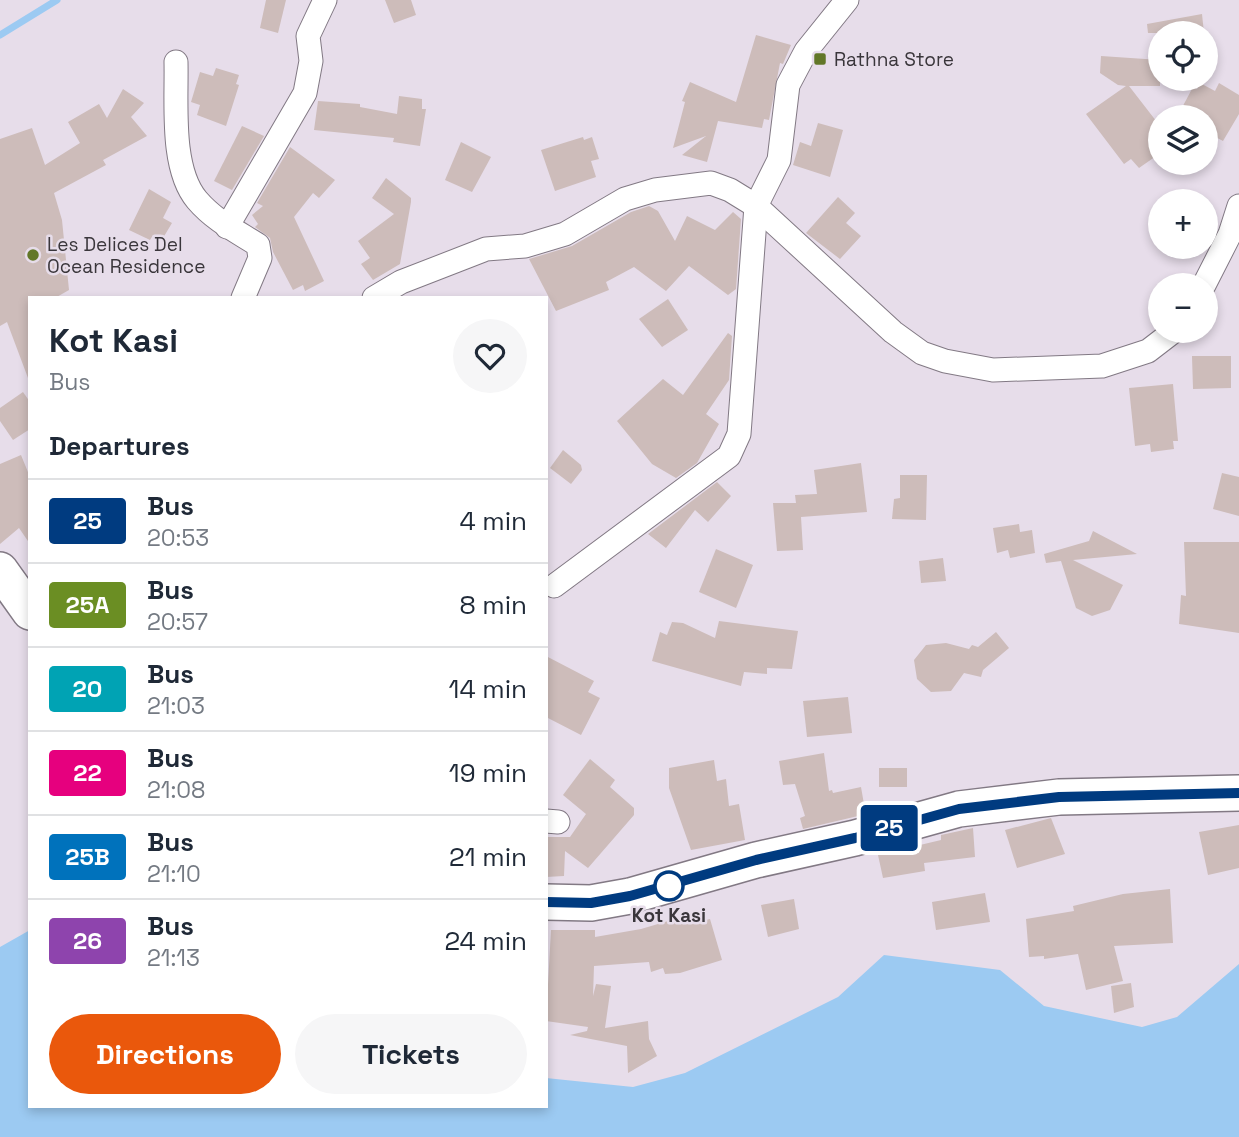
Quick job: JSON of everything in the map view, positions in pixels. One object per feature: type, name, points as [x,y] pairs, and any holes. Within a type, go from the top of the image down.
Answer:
[{"type":"main road","points":[[548,902],[591,903],[630,896],[756,860],[855,838],[959,809],[1059,797],[1239,793]]},
{"type":"street","points":[[227,227],[304,93],[311,61],[308,36],[326,0]]},
{"type":"street","points":[[554,586],[729,456],[739,434],[756,206],[779,160],[788,85],[806,51],[847,0]]},
{"type":"street","points":[[176,62],[178,156],[195,198],[227,227],[258,245],[260,258],[244,296]]},
{"type":"street","points":[[377,296],[401,282],[486,249],[525,246],[565,234],[625,199],[655,190],[710,183],[730,190],[756,206],[893,332],[922,353],[993,370],[1102,366],[1148,351],[1158,343]]},
{"type":"street","points":[[1209,273],[1230,234],[1239,206]]},
{"type":"water","points":[[28,931],[28,1108],[548,1108],[548,1078],[633,1087],[685,1073],[838,997],[884,955],[1000,970],[1044,1006],[1142,1027],[1177,1017],[1239,964],[1239,1137],[0,1137],[0,947]]},
{"type":"building","points":[[266,0],[286,0],[278,33],[260,28]]},
{"type":"building","points":[[385,0],[411,0],[416,15],[394,23]]},
{"type":"building","points":[[1202,14],[1203,21],[1164,21]]},
{"type":"building","points":[[756,35],[791,45],[783,64],[780,63],[769,120],[764,119],[762,128],[718,121],[707,162],[682,155],[706,136],[673,148],[685,102],[682,101],[690,82],[736,102]]},
{"type":"building","points":[[1101,56],[1148,59],[1148,86],[1129,86],[1148,111],[1148,162],[1139,168],[1131,159],[1124,164],[1086,114],[1126,86],[1118,85],[1100,73]]},
{"type":"building","points":[[216,68],[239,75],[236,84],[239,85],[226,126],[197,115],[200,105],[191,102],[200,72],[213,76]]},
{"type":"building","points":[[1219,83],[1239,95],[1239,114],[1223,141],[1218,138],[1218,105],[1183,105],[1191,91],[1218,91]]},
{"type":"building","name":"Les Delices Del Ocean Residence","points":[[123,89],[144,103],[131,117],[147,136],[103,160],[106,165],[54,193],[62,220],[69,290],[58,296],[28,296],[28,378],[7,322],[0,326],[0,139],[32,128],[45,165],[80,143],[68,122],[99,104],[107,118]]},
{"type":"building","points":[[399,96],[422,99],[422,109],[426,109],[420,146],[393,142],[394,138],[314,130],[318,101],[360,104],[360,107],[397,114]]},
{"type":"building","points":[[818,123],[843,130],[830,177],[793,165],[800,142],[811,146]]},
{"type":"building","points":[[242,126],[264,136],[232,190],[214,181]]},
{"type":"building","points":[[583,137],[584,140],[592,137],[599,159],[591,161],[596,177],[555,191],[541,150]]},
{"type":"building","points":[[461,142],[491,157],[472,192],[445,180]]},
{"type":"building","points":[[290,147],[335,180],[319,198],[313,193],[294,217],[324,281],[305,291],[303,285],[293,290],[273,252],[270,238],[255,227],[258,224],[252,215],[263,206],[257,203]]},
{"type":"building","points":[[386,178],[411,198],[411,202],[400,264],[373,280],[361,264],[370,258],[358,241],[394,214],[372,198]]},
{"type":"building","points":[[149,189],[171,202],[163,218],[172,223],[163,238],[153,235],[150,240],[129,230]]},
{"type":"building","points":[[838,197],[855,213],[846,223],[861,236],[840,259],[806,233]]},
{"type":"building","points":[[649,206],[658,211],[675,241],[687,216],[715,230],[733,212],[741,219],[736,289],[728,295],[689,266],[666,291],[634,267],[606,282],[609,290],[556,311],[529,259],[572,246],[631,212]]},
{"type":"building","points":[[668,299],[688,330],[662,347],[639,319]]},
{"type":"building","points":[[728,333],[732,336],[729,380],[706,414],[719,424],[697,463],[676,478],[652,464],[617,421],[663,379],[683,395]]},
{"type":"building","points":[[1192,356],[1231,356],[1231,388],[1193,389]]},
{"type":"building","points":[[1173,384],[1178,441],[1173,441],[1174,449],[1151,452],[1150,444],[1135,446],[1129,388]]},
{"type":"building","points":[[23,392],[28,399],[28,430],[13,440],[0,421],[0,408]]},
{"type":"building","points":[[563,450],[581,465],[582,470],[571,484],[550,468]]},
{"type":"building","points":[[21,455],[28,472],[28,541],[19,528],[0,544],[0,464]]},
{"type":"building","points":[[861,463],[867,512],[801,517],[803,550],[777,551],[773,503],[796,503],[795,495],[817,494],[814,470]]},
{"type":"building","points":[[1222,473],[1239,477],[1239,516],[1213,509]]},
{"type":"building","points":[[900,475],[927,475],[926,520],[892,519],[894,499],[900,498]]},
{"type":"building","points":[[717,482],[731,496],[708,522],[695,510],[666,548],[648,534]]},
{"type":"building","points":[[1019,524],[1020,532],[1032,530],[1035,553],[1010,558],[1008,550],[997,553],[993,528]]},
{"type":"building","points":[[1093,531],[1137,554],[1073,560],[1123,585],[1110,610],[1092,616],[1076,608],[1061,561],[1046,563],[1044,554],[1089,541]]},
{"type":"building","points":[[1184,542],[1239,542],[1239,633],[1179,624],[1181,595],[1186,596]]},
{"type":"building","points":[[716,549],[753,565],[736,608],[699,592]]},
{"type":"building","points":[[943,558],[946,581],[921,583],[919,561]]},
{"type":"building","points":[[719,621],[798,631],[792,669],[767,668],[767,674],[744,672],[741,686],[652,661],[660,632],[667,635],[672,622],[683,623],[715,638]]},
{"type":"building","points":[[996,632],[1009,648],[983,670],[981,677],[964,673],[951,691],[931,692],[917,679],[914,660],[926,645],[946,643],[969,649],[972,645],[978,647]]},
{"type":"building","points":[[548,657],[594,681],[588,692],[600,698],[581,735],[548,718]]},
{"type":"building","points":[[848,697],[852,733],[807,737],[803,701]]},
{"type":"building","points":[[824,753],[829,791],[832,790],[833,793],[861,787],[865,810],[858,812],[858,816],[803,829],[800,818],[805,816],[795,784],[783,785],[779,761]]},
{"type":"building","points":[[590,759],[615,780],[610,787],[634,808],[634,815],[588,868],[565,851],[564,876],[548,877],[548,837],[570,837],[586,814],[563,795]]},
{"type":"building","points":[[714,760],[717,781],[726,779],[729,806],[739,804],[745,840],[691,850],[669,788],[669,768]]},
{"type":"building","points":[[879,768],[907,768],[907,787],[879,787]]},
{"type":"building","points":[[1051,818],[1065,854],[1017,868],[1005,830]]},
{"type":"building","points":[[1239,825],[1239,868],[1208,875],[1199,832]]},
{"type":"building","points":[[973,828],[975,857],[924,863],[925,871],[883,878],[878,855],[941,840],[941,835]]},
{"type":"building","points":[[1170,889],[1173,943],[1114,946],[1123,981],[1086,990],[1078,954],[1044,959],[1044,956],[1029,957],[1026,919],[1074,911],[1073,906],[1123,894]]},
{"type":"building","points":[[985,893],[990,922],[936,930],[932,902]]},
{"type":"building","points":[[794,899],[799,929],[768,937],[761,905]]},
{"type":"building","points":[[692,914],[693,923],[710,919],[722,960],[680,973],[665,974],[663,968],[651,972],[649,962],[594,966],[593,996],[596,984],[611,986],[605,1028],[648,1021],[649,1039],[657,1056],[628,1073],[627,1046],[570,1035],[587,1031],[588,1027],[548,1021],[551,930],[595,930],[595,937],[641,929]]},
{"type":"building","points":[[1131,983],[1134,1007],[1114,1013],[1111,986]]},
{"type":"waterway","points":[[0,35],[57,0]]},
{"type":"bus line","name":"25","points":[[548,902],[591,903],[630,896],[756,860],[855,838],[959,809],[1059,797],[1239,793]]},
{"type":"place","name":"Rathna Store","points":[[820,59]]},
{"type":"place","name":"Les Delices Del Ocean Residence","points":[[33,255]]},
{"type":"place","name":"Kot Kasi","points":[[669,886]]}]
